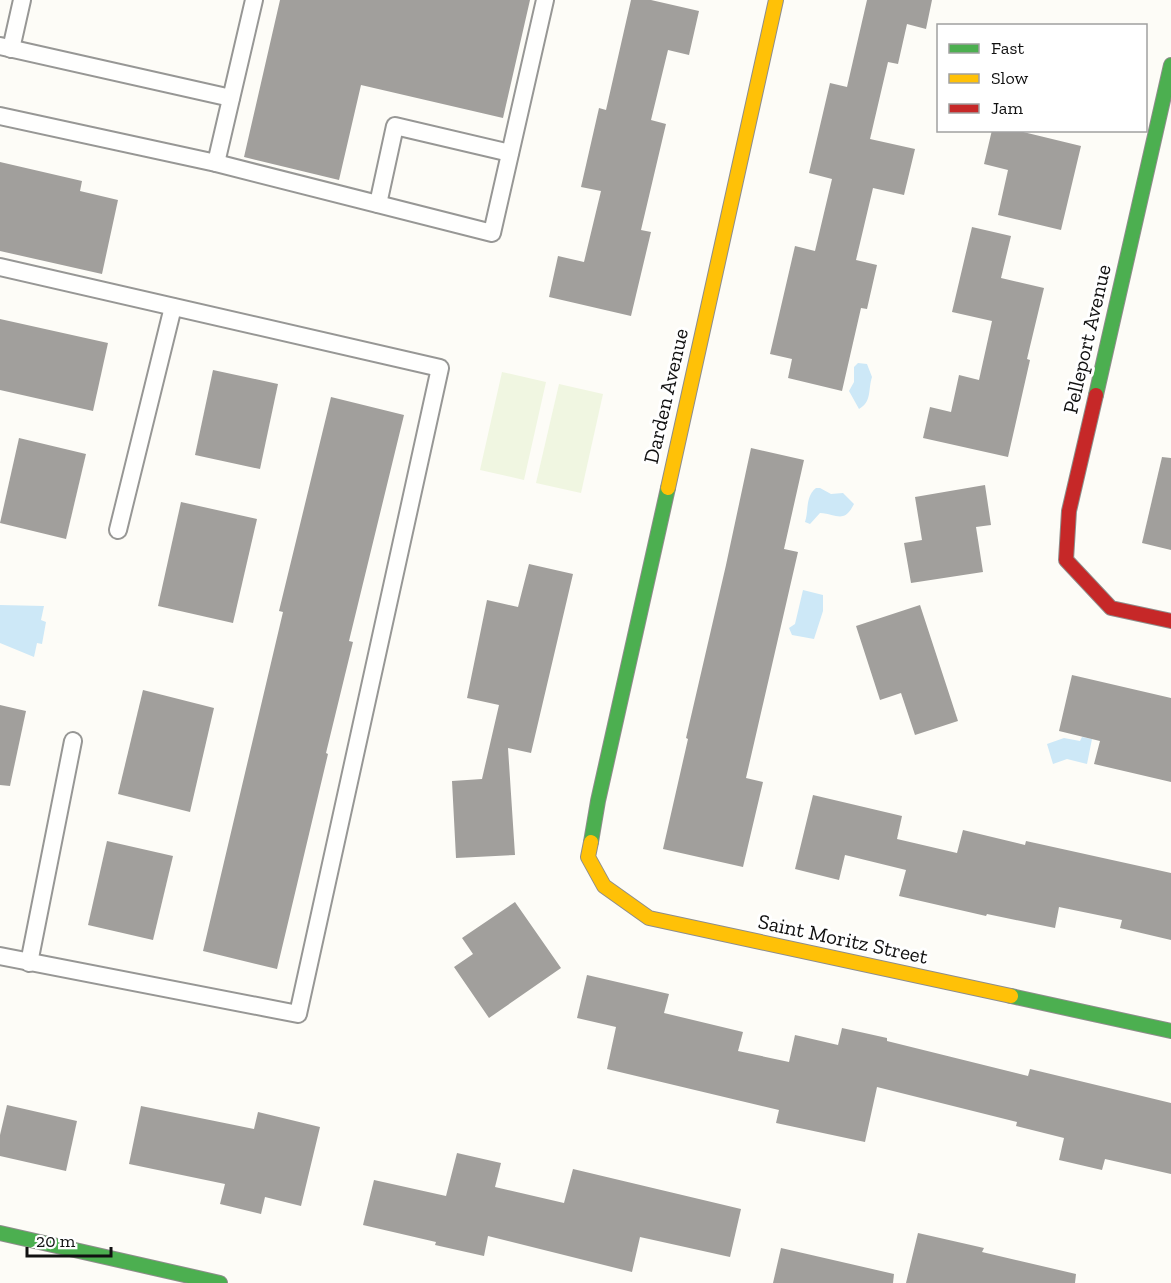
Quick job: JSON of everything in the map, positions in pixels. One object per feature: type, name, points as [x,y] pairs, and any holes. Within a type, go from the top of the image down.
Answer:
[{"type":"street","name":"Darden Avenue","points":[[598,801],[776,0]]},
{"type":"street","name":"Pelleport Avenue","points":[[1171,65],[1069,511],[1066,560],[1110,608],[1171,621]]},
{"type":"street","name":"Saint Moritz Street","points":[[598,801],[588,857],[604,885],[649,918],[1171,1031]]},
{"type":"street","points":[[0,1233],[220,1283]]},
{"type":"lane","points":[[22,0],[5,48],[231,98]]},
{"type":"lane","points":[[216,164],[254,0]]},
{"type":"lane","points":[[0,116],[216,164],[492,233],[545,0]]},
{"type":"lane","points":[[378,204],[395,126],[510,153]]},
{"type":"lane","points":[[0,267],[440,368],[298,1014],[0,956]]},
{"type":"lane","points":[[118,530],[173,307]]},
{"type":"lane","points":[[29,963],[73,741]]},
{"type":"green space","points":[[502,372],[546,382],[524,480],[480,470]]},
{"type":"green space","points":[[559,384],[603,394],[581,493],[536,483]]},
{"type":"water","points":[[858,363],[867,364],[872,377],[868,399],[859,409],[849,391],[854,382],[854,367]]},
{"type":"water","points":[[816,488],[831,494],[843,493],[854,504],[843,516],[820,513],[810,524],[805,522],[809,500]]},
{"type":"water","points":[[803,590],[823,595],[823,611],[814,639],[792,635],[789,628],[795,624]]},
{"type":"water","points":[[0,605],[44,606],[41,620],[46,622],[42,644],[37,643],[34,657],[0,643]]},
{"type":"water","points":[[1082,737],[1092,739],[1087,764],[1067,759],[1053,764],[1047,744],[1064,738],[1080,741]]},
{"type":"building","points":[[280,0],[530,0],[503,118],[361,85],[339,180],[244,157]]},
{"type":"building","points":[[631,0],[651,0],[699,11],[689,55],[668,50],[651,120],[666,124],[641,230],[651,232],[631,316],[549,297],[558,256],[584,262],[601,191],[581,187],[599,108],[606,110]]},
{"type":"building","points":[[867,0],[932,0],[926,29],[907,24],[898,64],[888,62],[870,139],[915,149],[904,195],[873,188],[856,260],[877,265],[867,309],[861,308],[842,391],[788,378],[792,359],[770,354],[795,246],[815,251],[832,179],[809,173],[830,83],[847,87]]},
{"type":"building","points":[[992,132],[1023,132],[1081,146],[1061,230],[998,215],[1008,170],[984,164]]},
{"type":"building","points":[[0,162],[82,181],[80,191],[118,200],[102,274],[0,251]]},
{"type":"building","points":[[972,227],[1011,236],[1001,278],[1044,288],[1027,359],[1030,360],[1008,457],[923,438],[930,407],[951,412],[959,375],[979,380],[992,321],[952,312]]},
{"type":"building","points":[[0,319],[108,343],[93,411],[0,390]]},
{"type":"building","points":[[213,370],[278,384],[260,469],[195,455]]},
{"type":"building","points":[[331,397],[404,415],[349,641],[353,642],[277,969],[203,951],[283,612],[279,611]]},
{"type":"building","points":[[19,438],[86,454],[66,539],[0,523]]},
{"type":"building","points":[[751,448],[804,460],[784,549],[798,552],[746,778],[763,782],[743,867],[663,849]]},
{"type":"building","points":[[1162,457],[1171,458],[1171,550],[1142,543]]},
{"type":"building","points":[[985,485],[991,525],[976,527],[983,572],[911,583],[904,543],[922,540],[915,497]]},
{"type":"building","points":[[181,502],[257,519],[233,623],[158,606]]},
{"type":"building","points":[[529,564],[573,574],[531,753],[508,748],[515,855],[456,858],[452,781],[482,779],[499,705],[467,698],[487,600],[518,607]]},
{"type":"building","points":[[920,605],[958,721],[915,735],[901,693],[880,700],[856,626]]},
{"type":"building","points":[[1072,675],[1171,698],[1171,782],[1094,764],[1100,741],[1059,731]]},
{"type":"building","points":[[143,690],[214,708],[190,812],[118,794]]},
{"type":"building","points":[[0,705],[26,711],[10,786],[0,785]]},
{"type":"building","points":[[813,795],[902,816],[897,839],[957,853],[963,830],[1025,845],[1026,841],[1171,873],[1171,940],[1120,928],[1122,920],[1059,907],[1055,928],[987,914],[986,916],[899,896],[906,870],[845,855],[839,880],[795,869]]},
{"type":"building","points":[[107,841],[173,856],[153,940],[88,925]]},
{"type":"building","points":[[515,902],[561,968],[489,1018],[454,967],[473,954],[462,938]]},
{"type":"building","points":[[587,975],[669,994],[664,1013],[743,1032],[738,1051],[789,1062],[795,1035],[838,1045],[842,1028],[1028,1076],[1030,1069],[1171,1103],[1171,1174],[1105,1159],[1102,1170],[1059,1160],[1064,1138],[1016,1126],[1017,1122],[877,1087],[865,1142],[776,1123],[779,1110],[607,1069],[616,1027],[577,1018]]},
{"type":"building","points":[[7,1105],[77,1121],[66,1171],[0,1156],[0,1135]]},
{"type":"building","points":[[141,1106],[254,1129],[258,1112],[320,1127],[301,1206],[265,1197],[261,1214],[220,1204],[225,1184],[129,1164]]},
{"type":"building","points":[[457,1153],[501,1163],[495,1187],[564,1203],[573,1169],[741,1209],[730,1257],[640,1237],[632,1272],[488,1236],[484,1256],[363,1225],[374,1180],[446,1196]]},
{"type":"building","points":[[918,1233],[984,1248],[982,1252],[1076,1274],[1075,1283],[906,1283]]},
{"type":"building","points":[[781,1248],[894,1274],[893,1283],[773,1283]]},
{"type":"traffic: fast","points":[[1096,395],[1171,65]]},
{"type":"traffic: fast","points":[[591,842],[598,801],[668,488]]},
{"type":"traffic: fast","points":[[1011,996],[1171,1031]]},
{"type":"traffic: fast","points":[[0,1233],[220,1283]]},
{"type":"traffic: slow","points":[[668,488],[776,0]]},
{"type":"traffic: slow","points":[[591,842],[588,857],[604,886],[649,918],[1011,996]]},
{"type":"traffic: jam","points":[[1096,395],[1069,511],[1066,560],[1111,608],[1171,621]]}]
